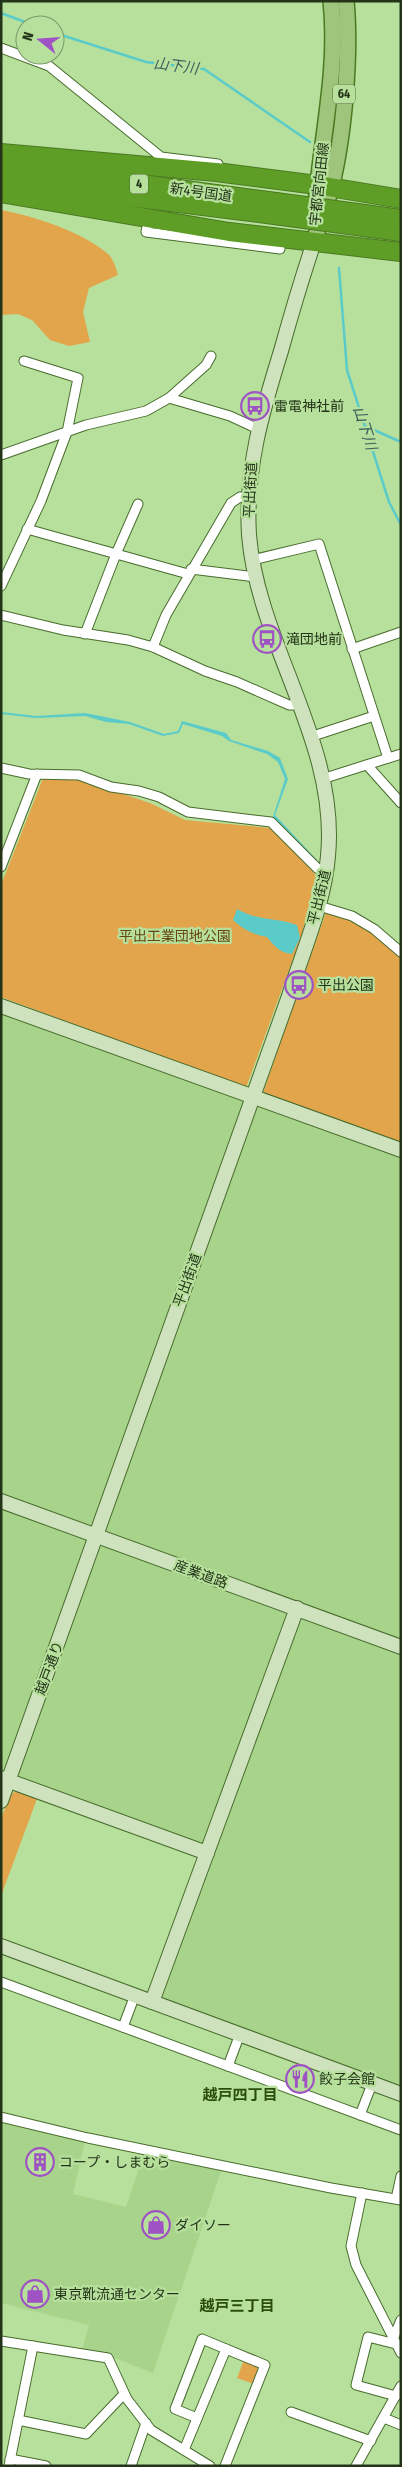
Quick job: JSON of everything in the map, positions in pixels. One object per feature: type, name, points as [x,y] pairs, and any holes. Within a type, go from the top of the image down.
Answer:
[{"type":"highway","points":[[1,153],[216,172],[324,186],[401,199]]},
{"type":"highway","name":"新4号国道","points":[[1,165],[275,209],[364,221],[401,232]]},
{"type":"highway","name":"新4号国道","points":[[1,181],[275,209]]},
{"type":"highway","points":[[1,193],[228,232],[401,252]]},
{"type":"highway","name":"新4号国道","points":[[364,221],[401,218]]},
{"type":"main road","name":"宇都宮向田線","points":[[318,243],[324,186],[333,51],[331,1]]},
{"type":"main road","name":"宇都宮向田線","points":[[324,186],[343,108],[347,52],[346,1]]},
{"type":"street","points":[[1,48],[49,66],[162,156],[293,174]]},
{"type":"street","points":[[152,162],[157,153]]},
{"type":"street","points":[[147,226],[146,232],[280,249]]},
{"type":"street","points":[[318,243],[328,252],[401,261]]},
{"type":"street","name":"平出街道","points":[[96,1536],[319,906],[326,873],[329,839],[322,779],[310,737],[264,606],[256,577],[252,560],[248,498],[252,458],[258,430],[318,243]]},
{"type":"street","points":[[1,455],[102,421],[138,415],[168,398],[206,365],[211,356]]},
{"type":"street","points":[[1,586],[41,501],[67,432],[78,378],[24,361]]},
{"type":"street","points":[[168,398],[230,416],[258,430]]},
{"type":"street","points":[[153,647],[166,615],[231,503],[240,497],[248,498]]},
{"type":"street","points":[[85,634],[138,504]]},
{"type":"street","points":[[27,529],[116,554],[190,571],[256,577]]},
{"type":"street","points":[[252,560],[319,544],[388,758]]},
{"type":"street","points":[[1,615],[85,634],[128,640],[153,647],[289,705],[298,705]]},
{"type":"street","points":[[352,649],[401,632]]},
{"type":"street","points":[[310,737],[374,716]]},
{"type":"street","points":[[322,779],[401,754]]},
{"type":"street","points":[[367,765],[401,803]]},
{"type":"street","points":[[1,768],[37,774],[79,775],[111,787],[139,791],[159,797],[188,812],[271,822],[317,868],[326,873]]},
{"type":"street","points":[[1,867],[37,774]]},
{"type":"street","points":[[319,906],[352,916],[367,924],[401,952]]},
{"type":"street","points":[[1,1006],[253,1095],[401,1150]]},
{"type":"street","name":"産業道路","points":[[1,1501],[401,1647]]},
{"type":"street","name":"越戸通り","points":[[1,1802],[5,1779],[96,1536]]},
{"type":"street","points":[[152,2002],[297,1608]]},
{"type":"street","points":[[5,1779],[207,1853]]},
{"type":"street","points":[[1,1946],[401,2094]]},
{"type":"street","points":[[1,1982],[401,2130]]},
{"type":"street","points":[[123,2027],[135,1995]]},
{"type":"street","points":[[228,2066],[240,2034]]},
{"type":"street","points":[[360,2115],[372,2084]]},
{"type":"street","points":[[1,2117],[88,2138],[398,2199],[401,2176]]},
{"type":"street","points":[[362,2193],[351,2246],[356,2265],[401,2353]]},
{"type":"street","points":[[395,2341],[401,2320]]},
{"type":"street","points":[[395,2341],[368,2337],[356,2385],[396,2396]]},
{"type":"street","points":[[197,2418],[175,2409],[202,2339],[265,2365],[225,2466]]},
{"type":"street","points":[[1,2341],[108,2358],[124,2394],[152,2430],[210,2466]]},
{"type":"street","points":[[33,2346],[10,2462],[46,2466]]},
{"type":"street","points":[[184,2450],[226,2349]]},
{"type":"street","points":[[356,2466],[401,2386]]},
{"type":"street","points":[[18,2420],[86,2434],[124,2394]]},
{"type":"street","points":[[291,2412],[371,2441]]},
{"type":"street","points":[[384,2418],[401,2425]]},
{"type":"street","points":[[131,2466],[146,2423]]},
{"type":"shaded area","points":[[1,1012],[401,1154],[401,2091],[161,2001],[160,1997],[214,1851],[1,1773]]},
{"type":"shaded area","points":[[1,2119],[85,2141],[73,2194],[126,2207],[144,2153],[222,2168],[153,2373],[107,2355],[82,2350],[89,2325],[1,2303]]},
{"type":"green space","points":[[1,210],[28,216],[72,232],[98,246],[111,258],[118,275],[89,288],[83,312],[90,342],[69,346],[50,340],[32,320],[18,314],[1,315]]},
{"type":"green space","name":"平出工業団地公園","points":[[43,778],[82,780],[150,803],[185,820],[271,828],[316,875],[302,934],[246,1088],[1,997],[1,885]]},
{"type":"green space","points":[[327,909],[352,916],[401,953],[401,1143],[263,1093]]},
{"type":"green space","points":[[20,1790],[38,1796],[1,1896],[1,1819],[10,1794]]},
{"type":"green space","points":[[244,2360],[256,2365],[259,2372],[254,2384],[237,2378]]},
{"type":"water","points":[[1,712],[36,716],[85,713],[130,722],[164,734],[178,731],[182,721],[226,733],[231,740],[268,751],[280,758],[288,779],[275,815],[317,860],[316,863],[273,817],[285,779],[278,762],[267,754],[229,741],[222,736],[183,724],[179,733],[163,736],[129,724],[106,722],[85,716],[35,718],[1,714]]},
{"type":"water","points":[[237,909],[260,918],[297,925],[300,938],[292,954],[284,952],[267,937],[248,931],[233,920]]},
{"type":"waterway","name":"山下川","points":[[1,13],[15,18]]},
{"type":"waterway","name":"山下川","points":[[65,36],[146,62],[204,69],[310,142]]},
{"type":"waterway","name":"山下川","points":[[339,268],[347,370],[389,502],[401,525]]},
{"type":"waterway","points":[[365,426],[401,442]]},
{"type":"place","name":"雷電神社前","points":[[255,406]]},
{"type":"place","name":"滝団地前","points":[[267,639]]},
{"type":"place","name":"平出公園","points":[[299,985]]},
{"type":"place","name":"餃子会館","points":[[300,2079]]},
{"type":"place","name":"コープ・しまむら","points":[[40,2162]]},
{"type":"place","name":"ダイソー","points":[[156,2225]]},
{"type":"place","name":"東京靴流通センター","points":[[35,2294]]},
{"type":"district","name":"越戸四丁目","points":[[240,2095]]},
{"type":"district","name":"越戸三丁目","points":[[237,2306]]}]
